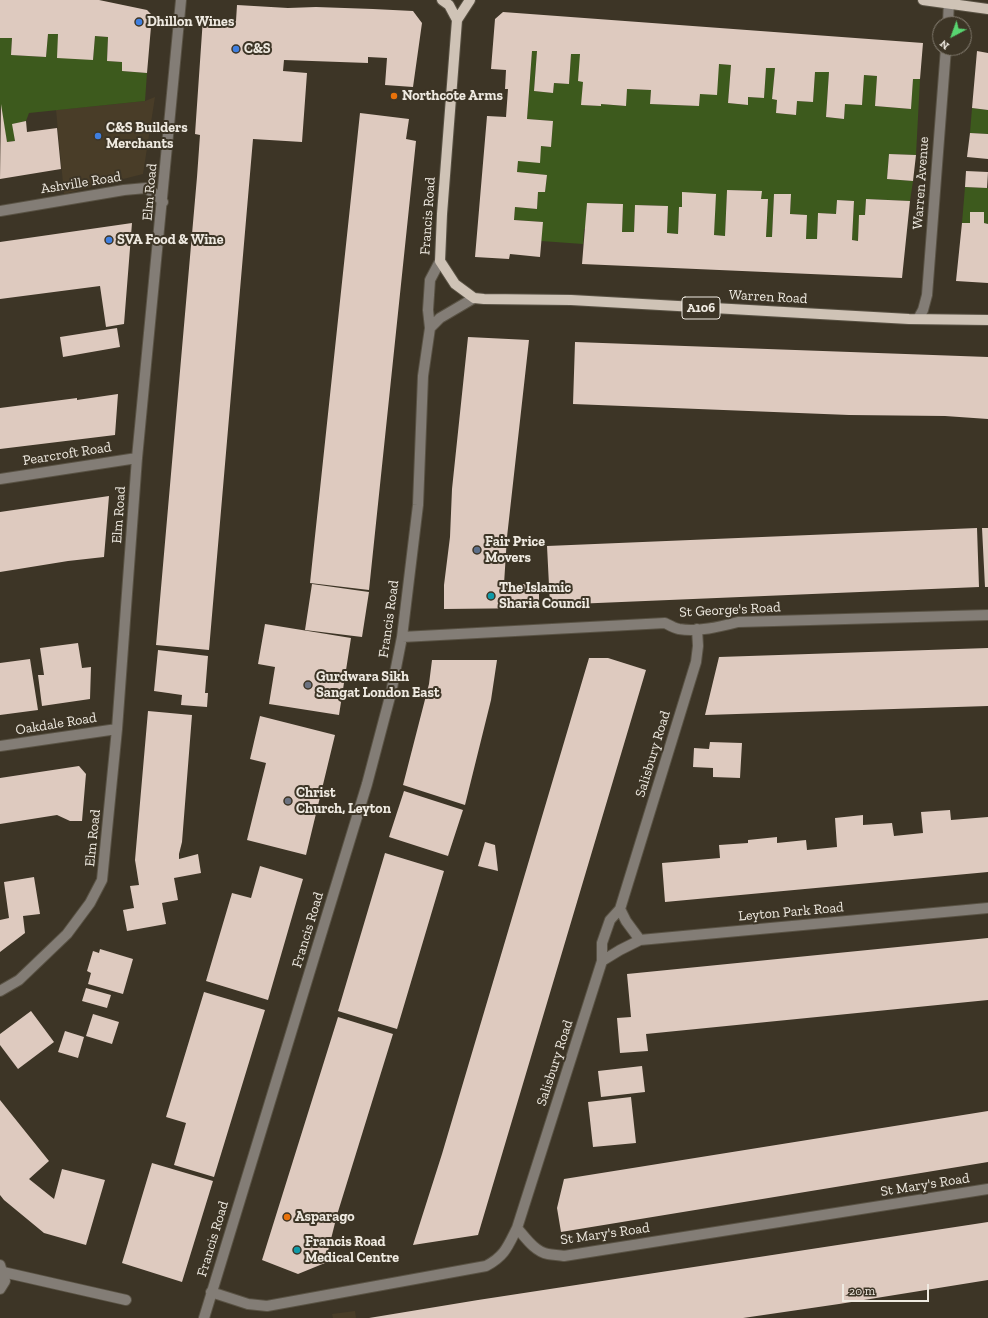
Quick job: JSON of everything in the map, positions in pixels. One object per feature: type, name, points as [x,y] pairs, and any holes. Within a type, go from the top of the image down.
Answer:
[{"type":"main road","points":[[442,0],[449,5],[457,20]]},
{"type":"main road","name":"Francis Road","points":[[440,261],[442,214],[457,20],[470,0]]},
{"type":"main road","points":[[923,0],[949,2],[988,9]]},
{"type":"main road","points":[[440,261],[455,284],[474,298]]},
{"type":"main road","name":"Warren Road","points":[[474,298],[571,300],[918,319],[988,320]]},
{"type":"street","name":"Elm Road","points":[[0,991],[19,980],[67,934],[90,903],[102,880],[117,729],[137,458],[163,202],[181,0]]},
{"type":"street","points":[[948,16],[949,2]]},
{"type":"street","name":"Warren Avenue","points":[[918,319],[923,310],[926,296],[945,56]]},
{"type":"street","name":"Ashville Road","points":[[0,211],[124,190],[146,188],[163,202]]},
{"type":"street","name":"Francis Road","points":[[204,1318],[367,784],[391,692],[402,637],[418,505],[423,376],[430,328],[428,310],[430,280],[440,261]]},
{"type":"street","points":[[430,328],[451,310],[474,298]]},
{"type":"street","name":"Pearcroft Road","points":[[0,479],[137,458]]},
{"type":"street","name":"St George's Road","points":[[402,637],[664,624],[678,629],[697,629],[715,628],[738,622],[988,615]]},
{"type":"street","name":"Salisbury Road","points":[[517,1228],[602,961],[602,943],[610,920],[620,909],[696,662],[698,646],[697,629]]},
{"type":"street","name":"Oakdale Road","points":[[0,746],[117,729]]},
{"type":"street","name":"Leyton Park Road","points":[[602,961],[640,940],[988,908]]},
{"type":"street","points":[[620,909],[626,921],[640,940]]},
{"type":"street","name":"St Mary's Road","points":[[517,1228],[537,1249],[547,1254],[564,1256],[988,1189]]},
{"type":"street","points":[[211,1292],[248,1304],[267,1306],[486,1266],[497,1260],[506,1251],[517,1228]]},
{"type":"street","points":[[0,1289],[5,1281],[2,1268],[126,1300]]},
{"type":"shaded area","points":[[155,97],[143,174],[64,194],[56,110],[145,101]]},
{"type":"shaded area","points":[[355,1311],[356,1318],[333,1318],[332,1314]]},
{"type":"green space","points":[[48,34],[58,34],[93,60],[95,36],[108,37],[107,61],[122,62],[122,71],[147,73],[145,101],[29,113],[26,121],[13,124],[15,141],[7,142],[0,105],[0,38],[12,38],[11,55],[46,57]]},
{"type":"green space","points":[[532,51],[537,51],[534,91],[553,93],[554,83],[569,84],[571,54],[580,54],[583,82],[582,105],[601,106],[601,104],[625,106],[627,89],[651,90],[650,104],[699,106],[700,94],[719,64],[731,65],[728,103],[747,105],[748,97],[764,98],[766,68],[775,68],[772,99],[777,100],[776,113],[796,115],[797,101],[813,102],[815,72],[829,72],[826,117],[844,119],[845,104],[862,105],[864,75],[877,76],[875,106],[911,109],[913,79],[920,79],[916,155],[889,154],[887,179],[913,181],[910,201],[866,199],[865,215],[859,215],[858,241],[852,240],[854,201],[837,200],[836,214],[818,213],[817,239],[806,239],[807,215],[790,214],[791,195],[774,194],[772,237],[766,237],[768,199],[761,199],[761,191],[727,190],[725,236],[714,235],[715,194],[683,193],[682,207],[679,207],[678,234],[667,233],[668,206],[635,205],[634,232],[622,232],[623,204],[587,203],[586,229],[584,229],[583,244],[541,241],[543,222],[514,220],[515,207],[537,209],[538,192],[545,192],[547,175],[517,172],[518,161],[541,146],[551,147],[553,121],[527,119]]},
{"type":"green space","points":[[972,108],[988,110],[988,134],[970,133]]},
{"type":"green space","points":[[965,187],[988,188],[988,224],[984,223],[984,212],[970,212],[970,223],[962,223]]},
{"type":"building","points":[[0,0],[99,0],[147,10],[152,15],[147,73],[122,71],[122,62],[107,61],[108,37],[95,36],[93,60],[57,58],[58,34],[48,34],[46,57],[11,55],[12,38],[0,38]]},
{"type":"building","points":[[237,5],[288,8],[316,7],[413,11],[422,23],[413,87],[385,85],[387,58],[368,57],[368,63],[284,60],[283,71],[307,73],[302,142],[253,139],[209,650],[156,645],[197,177],[200,135],[195,134],[203,18],[236,21]]},
{"type":"building","points":[[503,12],[923,43],[920,79],[913,79],[911,109],[875,106],[877,76],[864,75],[862,105],[845,104],[844,119],[826,117],[829,72],[815,72],[813,102],[797,101],[796,115],[776,113],[777,100],[772,99],[775,68],[766,68],[764,98],[748,97],[748,105],[728,103],[731,65],[719,64],[717,95],[700,94],[699,106],[650,104],[651,90],[627,89],[626,106],[601,104],[601,106],[581,105],[583,82],[578,81],[580,54],[571,54],[569,84],[554,83],[553,93],[534,91],[537,51],[532,51],[527,119],[553,121],[551,147],[541,146],[540,163],[518,161],[517,172],[547,175],[545,192],[538,192],[537,209],[515,207],[514,220],[543,222],[540,257],[510,254],[509,259],[475,257],[487,116],[506,117],[508,89],[505,89],[506,70],[491,69],[495,19]]},
{"type":"building","points":[[977,51],[988,53],[988,110],[972,108]]},
{"type":"building","points":[[1,104],[7,142],[15,141],[12,124],[26,121],[27,132],[57,128],[61,169],[0,179]]},
{"type":"building","points":[[360,113],[409,119],[406,139],[416,141],[369,590],[310,583]]},
{"type":"building","points":[[970,133],[988,134],[988,159],[967,157]]},
{"type":"building","points":[[889,154],[916,155],[913,181],[887,179]]},
{"type":"building","points":[[966,171],[988,172],[987,188],[965,187]]},
{"type":"building","points":[[727,190],[762,191],[761,199],[768,199],[766,237],[772,237],[774,194],[791,194],[790,214],[807,215],[806,239],[817,239],[818,213],[836,214],[837,200],[854,201],[852,240],[858,241],[859,215],[865,215],[866,199],[910,201],[902,278],[582,264],[587,203],[623,204],[622,232],[634,232],[635,205],[668,206],[667,233],[678,234],[679,207],[682,207],[682,192],[716,194],[714,235],[725,236]]},
{"type":"building","points":[[970,212],[984,212],[984,223],[988,224],[988,283],[956,281],[962,223],[970,223]]},
{"type":"building","points":[[132,223],[124,324],[106,327],[100,286],[0,299],[0,242]]},
{"type":"building","points":[[117,328],[120,347],[63,357],[60,337]]},
{"type":"building","points":[[468,337],[529,340],[507,537],[504,584],[539,584],[539,608],[444,609],[444,585],[450,537],[452,489]]},
{"type":"building","points":[[575,342],[988,357],[988,419],[945,416],[849,415],[573,404]]},
{"type":"building","points":[[118,394],[115,435],[0,449],[0,408]]},
{"type":"building","points":[[109,496],[104,557],[0,572],[0,512]]},
{"type":"building","points":[[977,528],[979,587],[550,605],[547,546]]},
{"type":"building","points":[[982,528],[988,528],[988,587],[985,587]]},
{"type":"building","points":[[312,584],[369,592],[362,637],[305,630]]},
{"type":"building","name":"Gurdwara Sikh Sangat London East","points":[[265,624],[351,638],[339,715],[269,704],[275,667],[258,664]]},
{"type":"building","points":[[78,643],[82,668],[91,667],[90,699],[42,706],[38,675],[44,675],[40,648]]},
{"type":"building","points":[[988,648],[988,706],[705,715],[719,657]]},
{"type":"building","points":[[158,650],[208,656],[205,693],[208,693],[207,707],[181,705],[182,695],[154,691]]},
{"type":"building","points":[[589,658],[608,658],[646,670],[478,1235],[413,1245],[442,1154]]},
{"type":"building","points":[[30,659],[38,710],[0,715],[0,663]]},
{"type":"building","points":[[432,660],[497,660],[491,700],[465,805],[403,785],[429,684]]},
{"type":"building","points":[[148,711],[192,715],[182,842],[179,859],[198,854],[201,873],[174,878],[178,900],[162,903],[166,924],[127,931],[123,910],[134,908],[130,886],[139,885],[135,860]]},
{"type":"building","name":"Christ Church, Leyton","points":[[260,716],[335,735],[306,855],[247,840],[266,763],[250,759]]},
{"type":"building","points":[[710,742],[742,743],[740,778],[713,777],[713,768],[693,767],[694,748],[709,749]]},
{"type":"building","points":[[79,766],[86,774],[82,821],[70,821],[57,815],[0,824],[0,778]]},
{"type":"building","points":[[404,791],[463,810],[448,856],[389,837]]},
{"type":"building","points":[[950,810],[951,820],[988,817],[988,872],[665,902],[662,863],[720,858],[719,845],[748,843],[748,840],[777,837],[777,843],[806,840],[807,850],[837,847],[835,818],[863,815],[863,825],[892,823],[894,836],[923,833],[921,812]]},
{"type":"building","points":[[485,842],[495,845],[498,871],[478,866]]},
{"type":"building","points":[[385,853],[444,871],[397,1029],[338,1011]]},
{"type":"building","points":[[260,866],[303,879],[268,1000],[206,981],[232,893],[251,898]]},
{"type":"building","points":[[34,877],[40,914],[23,916],[25,933],[0,952],[0,920],[9,918],[4,882]]},
{"type":"building","points":[[988,938],[988,1000],[646,1034],[648,1051],[620,1053],[617,1018],[631,1017],[627,974]]},
{"type":"building","points":[[100,949],[133,959],[123,994],[88,984],[91,973],[87,971],[93,951],[99,953]]},
{"type":"building","points":[[86,988],[111,995],[107,1008],[82,1001]]},
{"type":"building","points":[[204,992],[265,1010],[214,1177],[174,1165],[186,1123],[166,1117]]},
{"type":"building","points":[[31,1011],[54,1042],[18,1069],[0,1045],[0,1034]]},
{"type":"building","points":[[93,1014],[119,1022],[112,1044],[86,1036]]},
{"type":"building","points":[[338,1017],[393,1034],[337,1215],[325,1263],[298,1274],[262,1260]]},
{"type":"building","points":[[65,1031],[84,1037],[78,1058],[58,1052]]},
{"type":"building","points":[[642,1066],[645,1092],[601,1097],[598,1071]]},
{"type":"building","points":[[631,1097],[636,1143],[593,1147],[588,1102]]},
{"type":"building","points":[[0,1100],[49,1161],[29,1179],[54,1199],[62,1169],[105,1180],[86,1245],[44,1233],[0,1195]]},
{"type":"building","points":[[988,1111],[988,1162],[561,1232],[557,1208],[564,1179]]},
{"type":"building","points":[[152,1163],[213,1181],[182,1282],[122,1263]]},
{"type":"building","points":[[988,1222],[988,1280],[839,1304],[743,1318],[369,1318],[478,1300]]},
{"type":"place","name":"Dhillon Wines","points":[[139,22]]},
{"type":"place","name":"C&S","points":[[236,49]]},
{"type":"place","name":"Northcote Arms","points":[[394,96]]},
{"type":"place","name":"C&S Builders Merchants","points":[[98,136]]},
{"type":"place","name":"SVA Food & Wine","points":[[109,240]]},
{"type":"place","name":"Fair Price Movers","points":[[477,550]]},
{"type":"place","name":"The Islamic Sharia Council","points":[[491,596]]},
{"type":"place","name":"Gurdwara Sikh Sangat London East","points":[[308,685]]},
{"type":"place","name":"Christ Church, Leyton","points":[[288,801]]},
{"type":"place","name":"Asparago","points":[[287,1217]]},
{"type":"place","name":"Francis Road Medical Centre","points":[[297,1250]]}]
